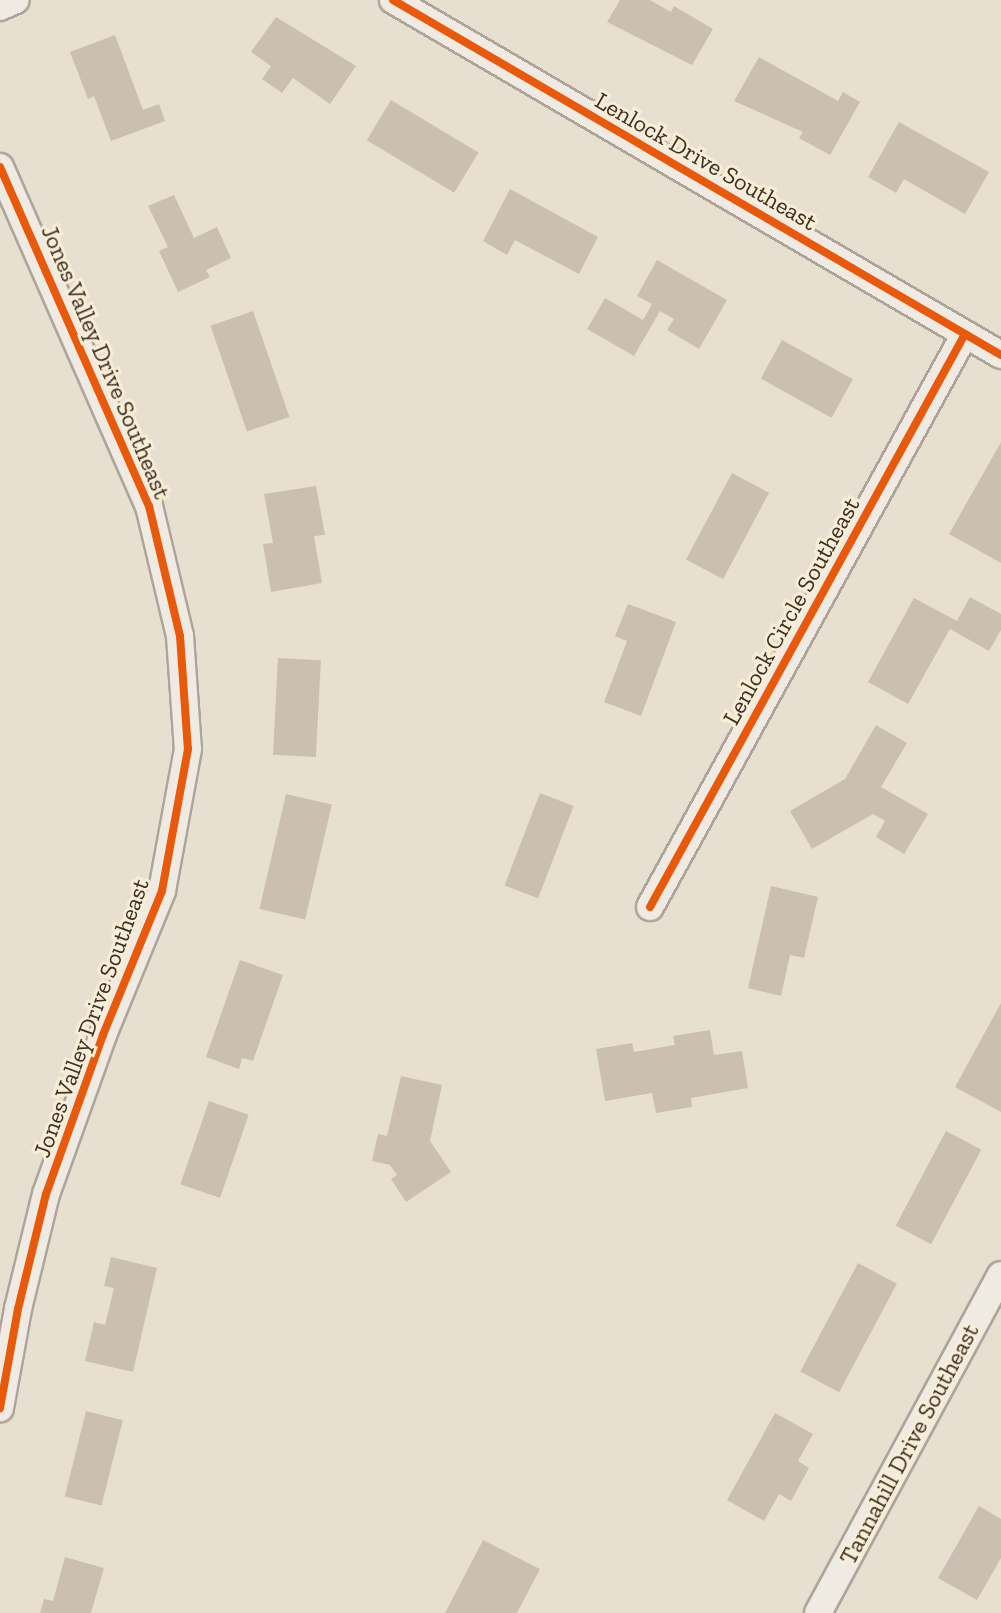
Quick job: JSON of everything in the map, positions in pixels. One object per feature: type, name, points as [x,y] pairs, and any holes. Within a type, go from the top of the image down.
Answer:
[{"type":"street","points":[[0,7],[16,0]]},
{"type":"street","name":"Lenlock Drive Southeast","points":[[393,0],[1001,355]]},
{"type":"street","name":"Jones Valley Drive Southeast","points":[[0,167],[149,506],[180,636],[188,749],[162,891],[103,1035],[46,1194],[18,1309],[0,1408]]},
{"type":"street","name":"Lenlock Circle Southeast","points":[[650,907],[965,334]]},
{"type":"street","name":"Tannahill Drive Southeast","points":[[818,1613],[1001,1275]]},
{"type":"building","points":[[620,0],[650,0],[671,12],[674,6],[713,29],[692,65],[607,22]]},
{"type":"building","points":[[276,17],[356,66],[330,104],[293,78],[282,93],[262,79],[271,66],[251,52]]},
{"type":"building","points":[[115,35],[143,110],[159,104],[165,121],[111,141],[94,96],[88,99],[70,52]]},
{"type":"building","points":[[759,57],[838,101],[843,92],[860,102],[830,155],[799,138],[803,132],[734,101]]},
{"type":"building","points":[[391,100],[478,153],[454,193],[367,140]]},
{"type":"building","points":[[899,122],[989,172],[965,214],[904,179],[896,193],[868,177]]},
{"type":"building","points":[[510,189],[598,237],[579,274],[515,240],[507,255],[483,241]]},
{"type":"building","points":[[174,195],[194,238],[217,227],[231,258],[206,270],[210,277],[178,292],[159,251],[168,247],[148,206]]},
{"type":"building","points":[[657,260],[727,300],[699,349],[667,330],[674,319],[660,311],[634,356],[587,329],[605,298],[643,320],[652,304],[637,296]]},
{"type":"building","points":[[253,311],[289,417],[247,432],[210,326]]},
{"type":"building","points":[[782,340],[853,379],[832,418],[761,378]]},
{"type":"building","points":[[1001,442],[1001,563],[949,534]]},
{"type":"building","points":[[732,473],[769,493],[723,579],[686,560]]},
{"type":"building","points":[[316,486],[325,535],[314,536],[322,583],[271,592],[263,544],[273,543],[264,494]]},
{"type":"building","points":[[970,597],[1001,614],[1001,630],[989,651],[950,629],[908,704],[868,682],[914,598],[957,621]]},
{"type":"building","points":[[628,604],[676,622],[641,716],[604,702],[627,641],[615,636]]},
{"type":"building","points":[[278,658],[321,660],[316,757],[273,755]]},
{"type":"building","points":[[876,725],[907,743],[881,787],[928,814],[904,854],[876,837],[885,821],[873,814],[812,849],[790,811],[845,779]]},
{"type":"building","points":[[540,793],[574,806],[538,898],[505,885]]},
{"type":"building","points":[[286,794],[332,805],[305,920],[259,909]]},
{"type":"building","points":[[771,886],[818,897],[804,958],[790,955],[781,996],[748,988]]},
{"type":"building","points":[[240,960],[283,975],[253,1061],[242,1058],[239,1069],[206,1057]]},
{"type":"building","points":[[1001,1003],[1001,1112],[955,1087]]},
{"type":"building","points":[[710,1030],[714,1055],[742,1051],[748,1088],[691,1098],[692,1107],[656,1113],[652,1093],[605,1101],[596,1049],[632,1043],[634,1052],[675,1045],[673,1036]]},
{"type":"building","points":[[401,1076],[442,1085],[430,1141],[451,1172],[406,1202],[391,1179],[397,1175],[390,1165],[372,1161],[378,1134],[387,1136]]},
{"type":"building","points":[[209,1101],[249,1115],[220,1198],[180,1184]]},
{"type":"building","points":[[946,1131],[981,1150],[931,1244],[896,1225]]},
{"type":"building","points":[[111,1257],[157,1268],[133,1372],[85,1361],[94,1322],[105,1325],[114,1288],[104,1286]]},
{"type":"building","points":[[858,1263],[897,1284],[839,1392],[800,1372]]},
{"type":"building","points":[[86,1411],[123,1420],[102,1506],[65,1496]]},
{"type":"building","points":[[775,1413],[813,1434],[798,1461],[809,1468],[791,1501],[779,1494],[764,1521],[727,1500]]},
{"type":"building","points":[[979,1506],[1001,1519],[1001,1558],[977,1600],[938,1578]]},
{"type":"building","points":[[483,1540],[540,1569],[517,1613],[445,1613]]},
{"type":"building","points":[[65,1557],[104,1568],[91,1613],[40,1613],[44,1599],[53,1601]]},
{"type":"cycle path","points":[[393,0],[1001,355]]},
{"type":"cycle path","points":[[0,167],[149,506],[180,636],[188,749],[162,891],[103,1035],[46,1194],[18,1309],[0,1408]]},
{"type":"cycle path","points":[[650,907],[965,334]]}]
